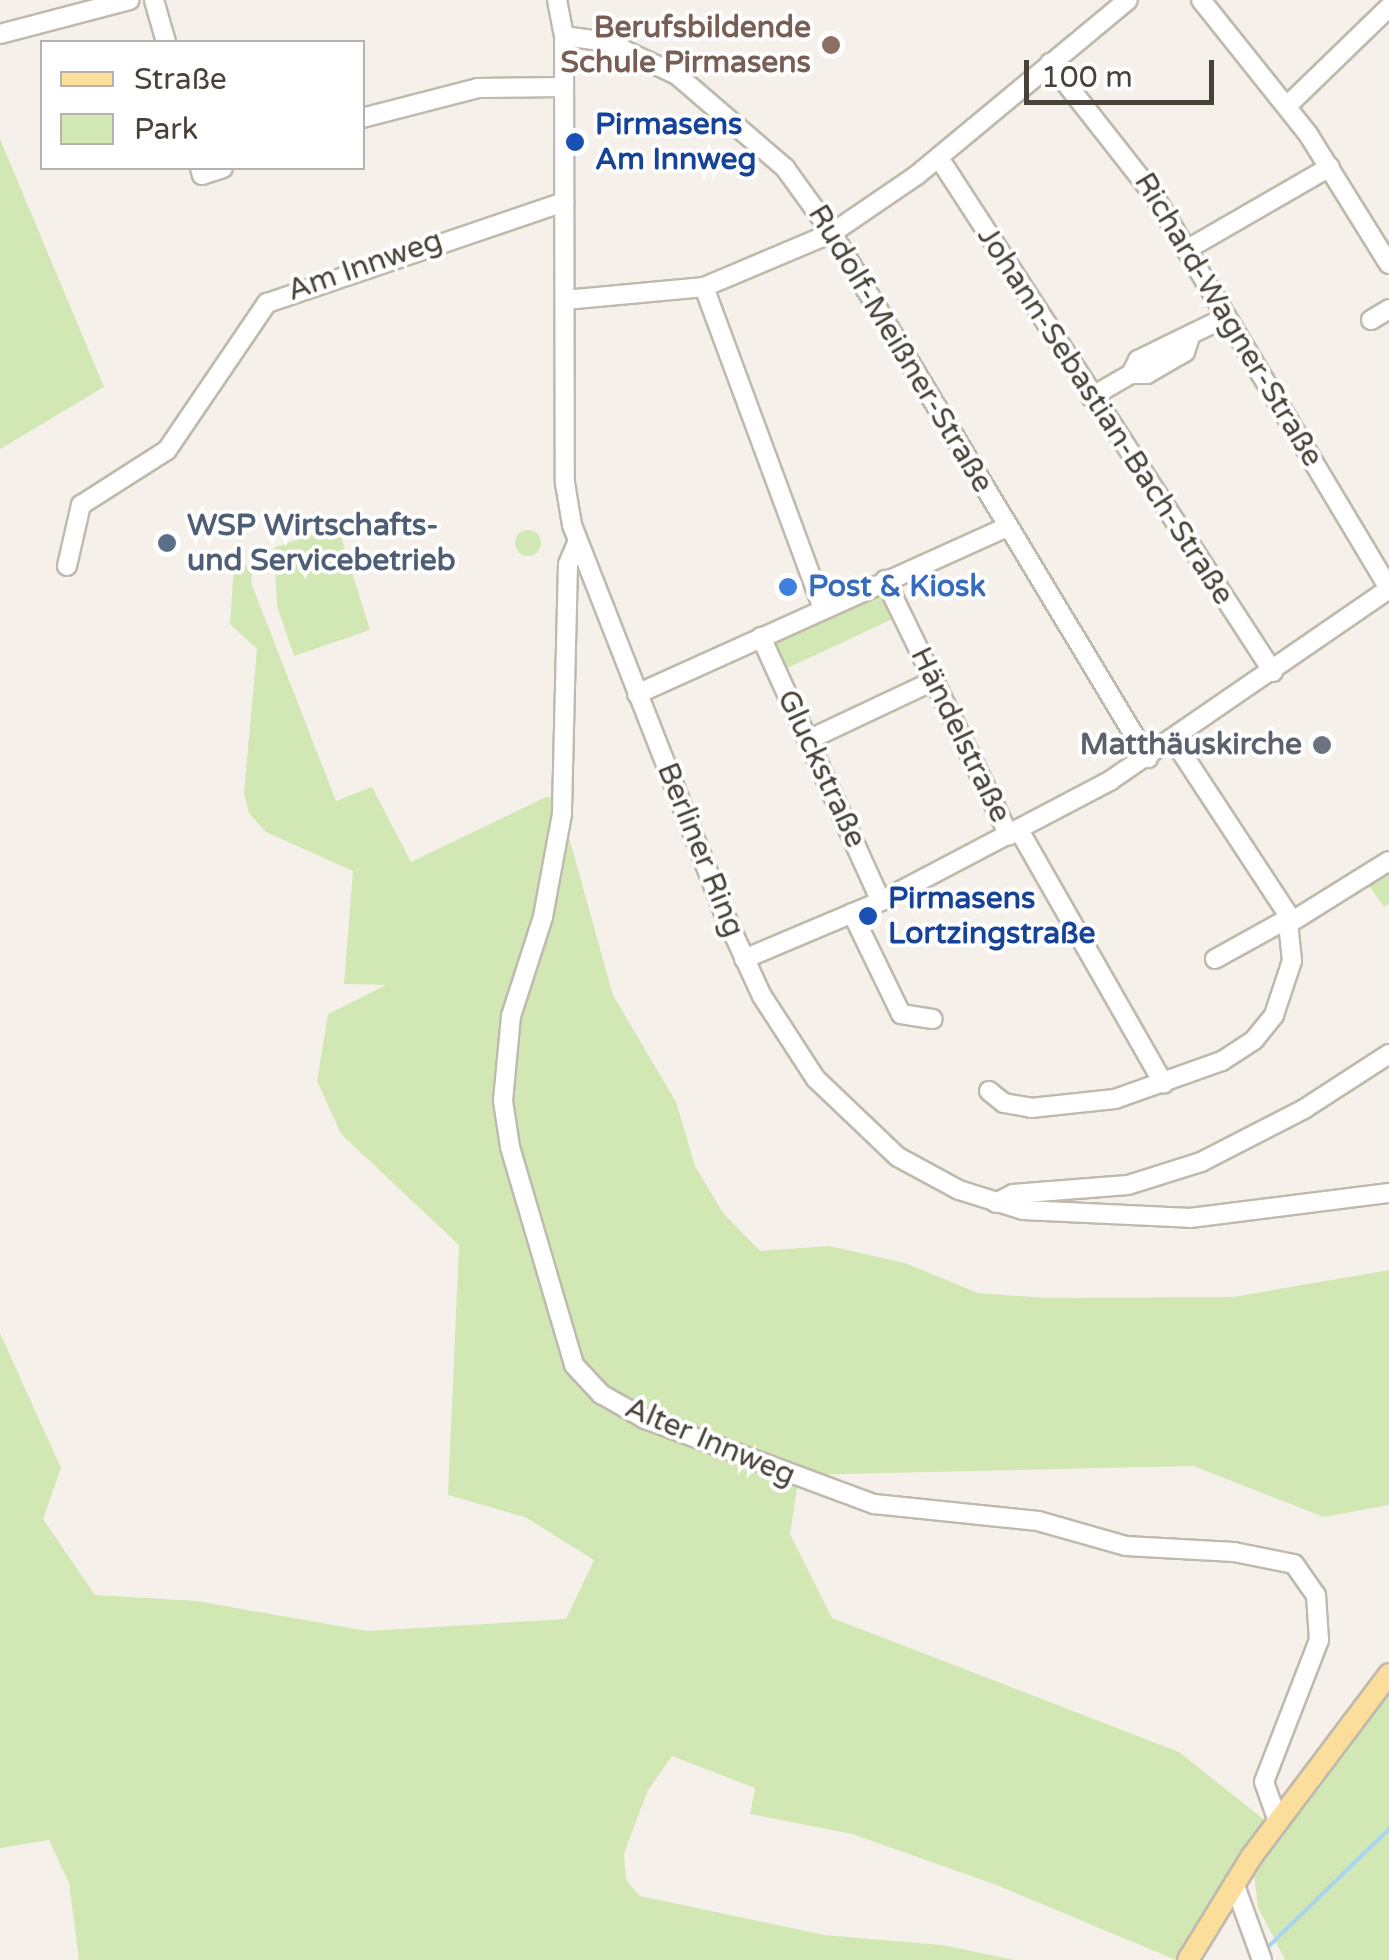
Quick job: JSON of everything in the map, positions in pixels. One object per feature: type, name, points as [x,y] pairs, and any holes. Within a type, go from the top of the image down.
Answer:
[{"type":"main road","points":[[1188,1960],[1234,1883],[1389,1674]]},
{"type":"street","points":[[0,34],[130,0]]},
{"type":"street","points":[[154,0],[165,40]]},
{"type":"street","name":"Berliner Ring","points":[[557,0],[564,36],[565,483],[578,543],[744,959],[807,1067],[856,1123],[927,1174],[996,1203],[1050,1214],[1130,1217],[1263,1213],[1389,1192]]},
{"type":"street","points":[[565,300],[704,287],[832,233],[939,158],[1128,0]]},
{"type":"street","points":[[1201,0],[1287,106],[1330,167],[1389,264]]},
{"type":"street","points":[[1287,106],[1389,7]]},
{"type":"street","name":"Rudolf-Meißner-Straße","points":[[564,36],[631,52],[718,104],[785,168],[832,233],[1148,758]]},
{"type":"street","name":"Richard-Wagner-Straße","points":[[1050,63],[1134,165],[1389,589]]},
{"type":"street","points":[[365,117],[478,88],[564,87]]},
{"type":"street","name":"Johann-Sebastian-Bach-Straße","points":[[939,158],[1273,672]]},
{"type":"street","points":[[1186,250],[1330,167]]},
{"type":"street","name":"Am Innweg","points":[[67,566],[81,506],[167,450],[267,302],[564,202]]},
{"type":"street","points":[[704,287],[824,609]]},
{"type":"street","points":[[1371,320],[1389,309]]},
{"type":"street","points":[[1091,397],[1131,374],[1138,360],[1176,338],[1189,340],[1226,317]]},
{"type":"street","points":[[637,694],[1008,526]]},
{"type":"street","name":"Alter Innweg","points":[[578,543],[568,564],[562,814],[544,916],[511,1016],[503,1101],[510,1147],[574,1365],[600,1394],[645,1418],[874,1504],[1038,1521],[1126,1546],[1234,1552],[1294,1564],[1316,1595],[1319,1640],[1264,1782],[1264,1798],[1278,1821]]},
{"type":"street","name":"Händelstraße","points":[[885,580],[1014,832],[1164,1084]]},
{"type":"street","points":[[744,959],[881,901],[1148,758],[1389,589]]},
{"type":"street","name":"Gluckstraße","points":[[761,638],[881,901]]},
{"type":"street","points":[[808,740],[934,681]]},
{"type":"street","points":[[990,1091],[1016,1107],[1048,1108],[1115,1099],[1222,1061],[1266,1028],[1288,982],[1290,920],[1174,741]]},
{"type":"street","points":[[1214,959],[1389,862]]},
{"type":"street","points":[[852,914],[901,1014],[933,1018]]},
{"type":"street","points":[[996,1203],[1013,1194],[1128,1185],[1238,1144],[1389,1054]]},
{"type":"street","points":[[1128,1185],[1130,1217]]},
{"type":"street","points":[[1234,1883],[1262,1960]]},
{"type":"green space","points":[[0,139],[104,387],[0,449]]},
{"type":"green space","points":[[337,525],[370,630],[294,656],[277,606],[274,548]]},
{"type":"green space","points":[[528,530],[537,534],[541,543],[537,552],[528,556],[519,552],[515,543],[519,534]]},
{"type":"green space","points":[[251,565],[252,585],[336,801],[372,787],[411,862],[546,797],[558,798],[613,995],[676,1102],[695,1166],[723,1213],[760,1251],[829,1246],[905,1263],[978,1293],[1045,1298],[1233,1297],[1389,1270],[1389,1505],[1324,1517],[1193,1466],[799,1475],[790,1534],[832,1618],[1179,1752],[1267,1822],[1176,1960],[994,1884],[852,1834],[750,1814],[755,1788],[672,1756],[648,1790],[624,1853],[626,1880],[640,1896],[824,1935],[942,1945],[1015,1960],[79,1960],[69,1883],[49,1840],[0,1848],[0,1333],[61,1468],[43,1519],[95,1595],[197,1601],[367,1631],[566,1619],[594,1560],[525,1517],[448,1495],[459,1245],[341,1134],[317,1081],[328,1014],[386,985],[344,984],[353,871],[266,832],[249,813],[244,793],[257,649],[230,624],[234,566]]},
{"type":"green space","points":[[882,592],[894,618],[786,669],[774,642]]},
{"type":"green space","points":[[1389,870],[1389,904],[1384,907],[1368,884]]},
{"type":"green space","points":[[1389,1690],[1389,1960],[1285,1960],[1258,1907],[1254,1874]]},
{"type":"waterway","points":[[1269,1946],[1389,1829]]},
{"type":"place","name":"Berufsbildende Schule Pirmasens","points":[[831,45]]},
{"type":"place","name":"Pirmasens Am Innweg","points":[[575,142]]},
{"type":"place","name":"WSP Wirtschafts- und Servicebetrieb","points":[[167,543]]},
{"type":"place","name":"Post & Kiosk","points":[[788,587]]},
{"type":"place","name":"Matthäuskirche","points":[[1322,745]]},
{"type":"place","name":"Pirmasens Lortzingstraße","points":[[868,916]]}]
